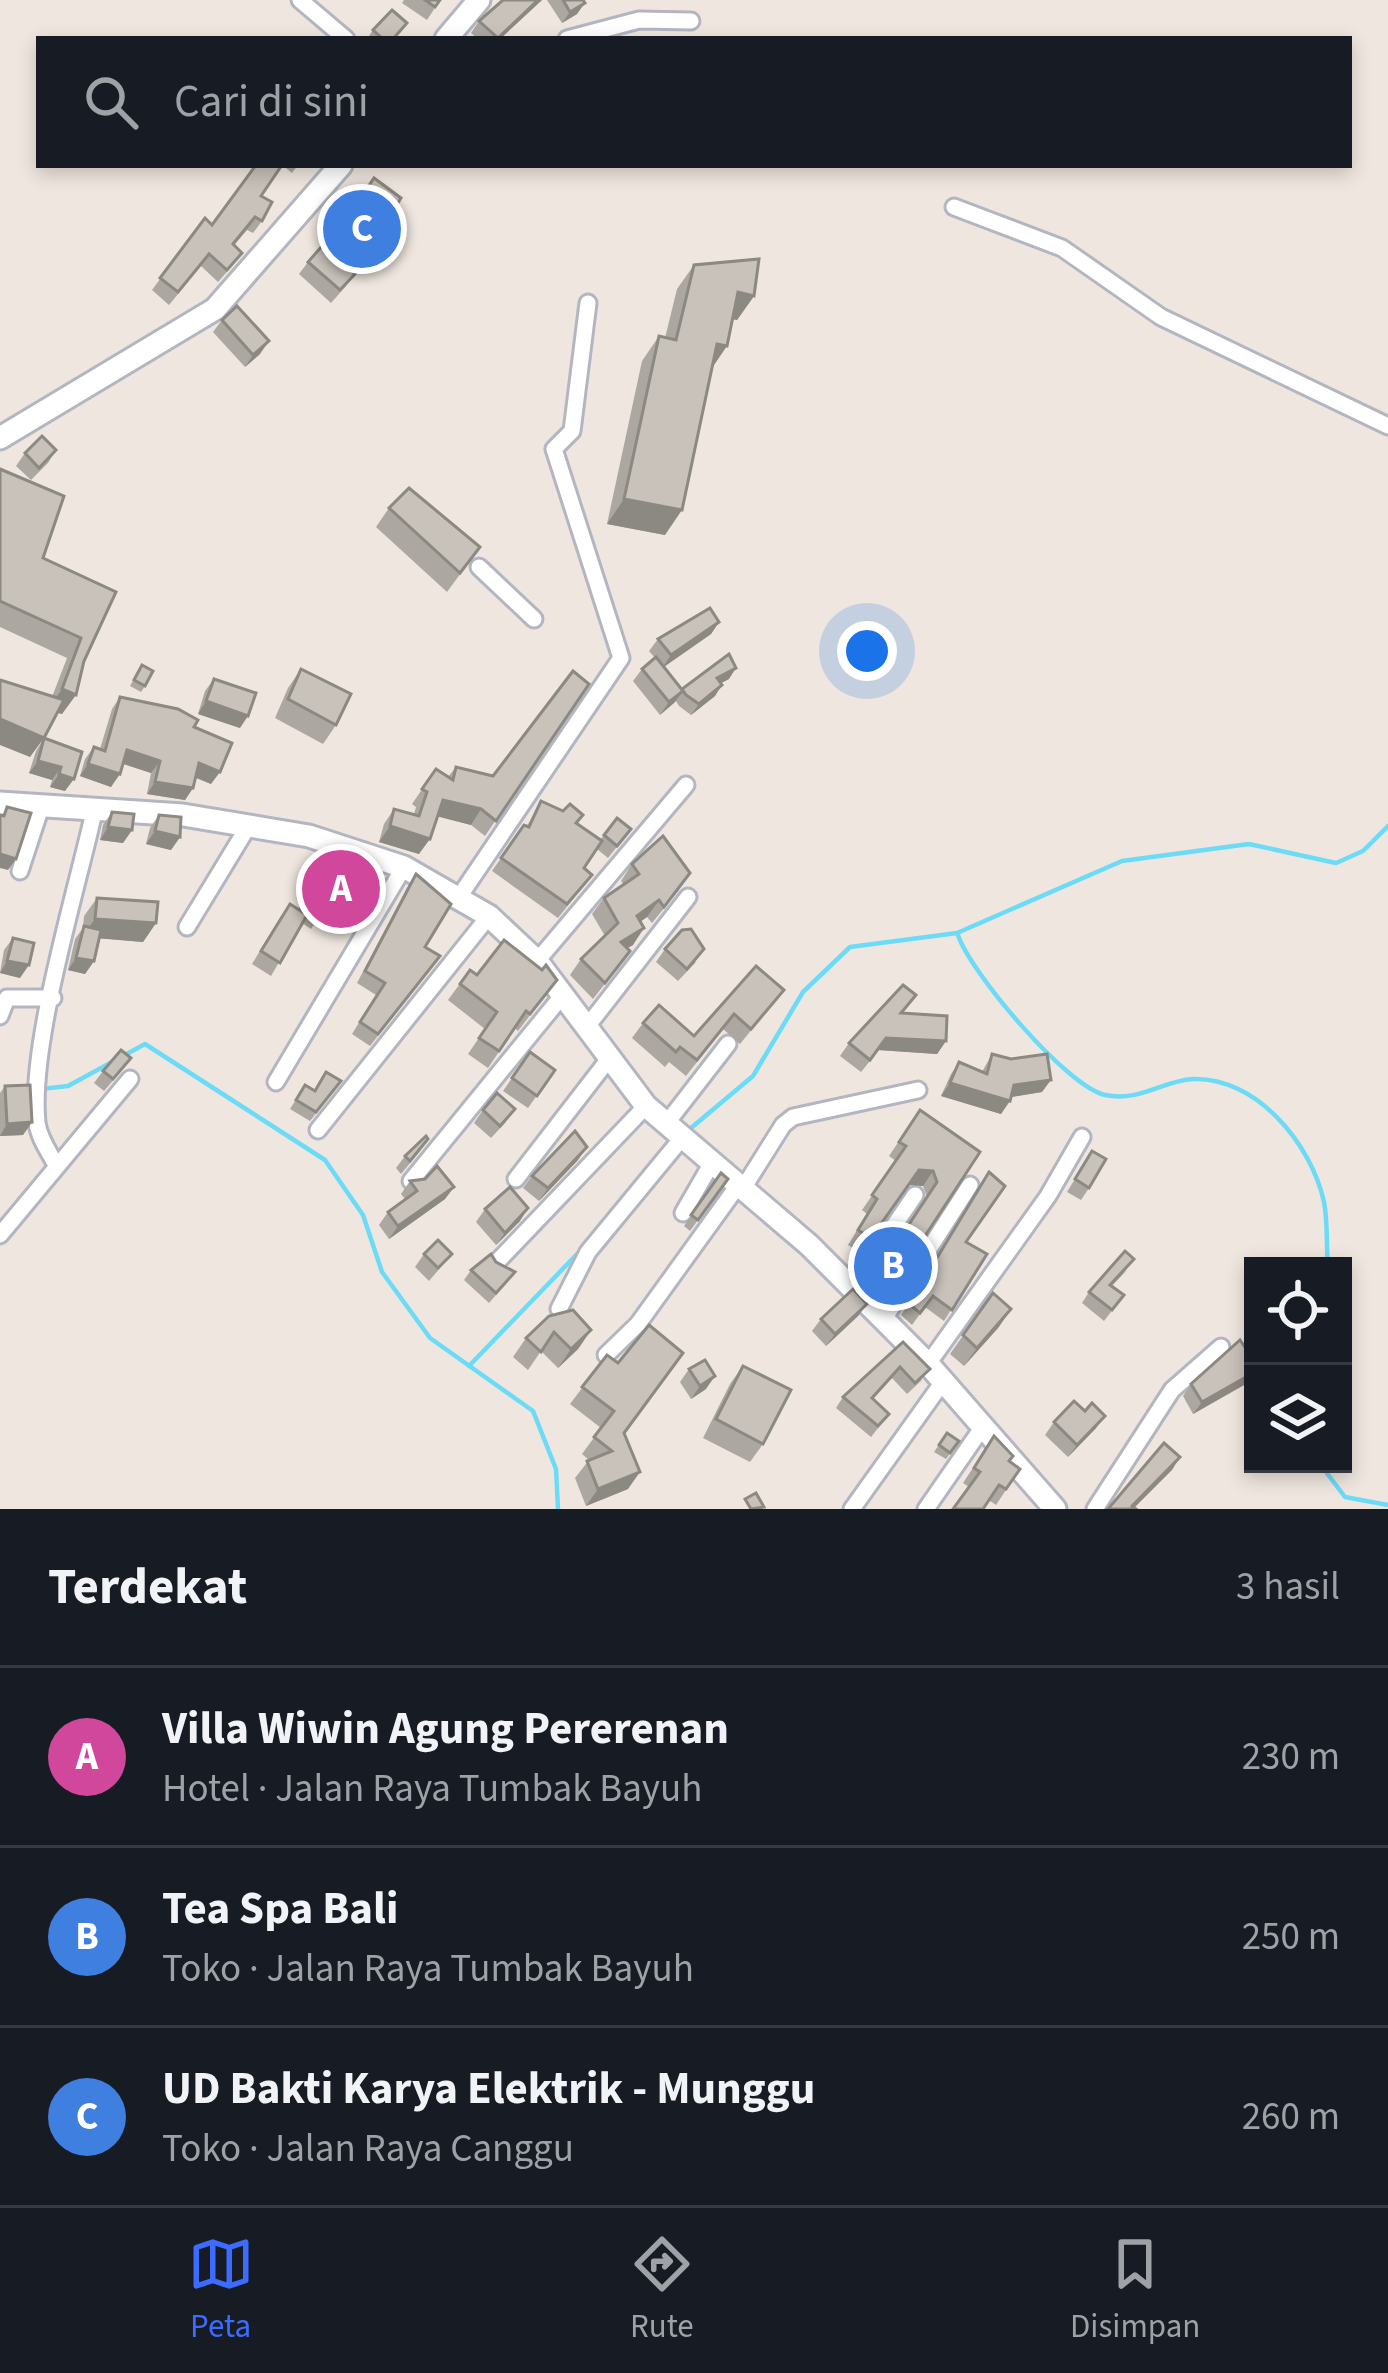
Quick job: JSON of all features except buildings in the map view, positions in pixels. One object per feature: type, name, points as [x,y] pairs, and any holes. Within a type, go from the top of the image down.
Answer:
[{"type":"street","points":[[300,0],[342,36]]},
{"type":"street","points":[[449,36],[479,0]]},
{"type":"street","points":[[578,36],[639,20],[692,22]]},
{"type":"street","points":[[0,438],[214,309],[338,168]]},
{"type":"street","points":[[955,207],[1062,248],[1160,317],[1388,425]]},
{"type":"street","points":[[459,897],[621,658],[554,449],[572,431],[588,303]]},
{"type":"street","points":[[479,567],[534,619]]},
{"type":"street","points":[[537,961],[686,784]]},
{"type":"street","points":[[0,803],[249,825],[309,836],[404,867],[489,916],[537,961],[646,1106],[741,1185],[884,1318],[1055,1509]]},
{"type":"street","points":[[20,871],[40,807]]},
{"type":"street","points":[[56,1165],[37,1124],[53,998],[94,812]]},
{"type":"street","points":[[187,926],[249,825]]},
{"type":"street","points":[[276,1082],[404,867]]},
{"type":"street","points":[[586,1028],[688,897]]},
{"type":"street","points":[[318,1130],[489,916]]},
{"type":"street","points":[[411,1181],[562,996]]},
{"type":"street","points":[[0,1016],[7,998],[53,998]]},
{"type":"street","points":[[559,1310],[588,1252],[728,1044]]},
{"type":"street","points":[[516,1179],[608,1060]]},
{"type":"street","points":[[0,1235],[130,1079]]},
{"type":"street","points":[[606,1355],[638,1324],[783,1125],[793,1117],[918,1090]]},
{"type":"street","points":[[496,1263],[646,1106]]},
{"type":"street","points":[[928,1364],[1048,1196],[1082,1137]]},
{"type":"street","points":[[683,1213],[713,1161]]},
{"type":"street","points":[[884,1318],[970,1185]]},
{"type":"street","points":[[852,1287],[915,1195]]},
{"type":"street","points":[[1095,1509],[1172,1390],[1221,1347]]},
{"type":"street","points":[[852,1509],[942,1383]]},
{"type":"street","points":[[926,1509],[982,1428]]},
{"type":"waterway","points":[[685,1133],[753,1076],[803,992],[850,947],[957,933],[1122,861],[1249,844],[1336,863],[1363,851],[1388,826]]},
{"type":"waterway","points":[[958,935],[981,974],[1022,1026],[1088,1087],[1118,1096],[1193,1079],[1216,1081],[1259,1101],[1293,1137],[1317,1180],[1325,1210],[1328,1257]]},
{"type":"waterway","points":[[41,1089],[68,1086],[145,1044],[325,1160],[363,1215],[382,1272],[430,1338],[533,1411],[556,1469],[558,1509]]},
{"type":"waterway","points":[[469,1366],[582,1249]]},
{"type":"waterway","points":[[1327,1473],[1345,1497],[1388,1505]]},
{"type":"place","name":"UD Bakti Karya Elektrik - Munggu","points":[[362,229]]},
{"type":"place","name":"Villa Wiwin Agung Pererenan","points":[[341,889]]},
{"type":"place","name":"Tea Spa Bali","points":[[893,1266]]}]
